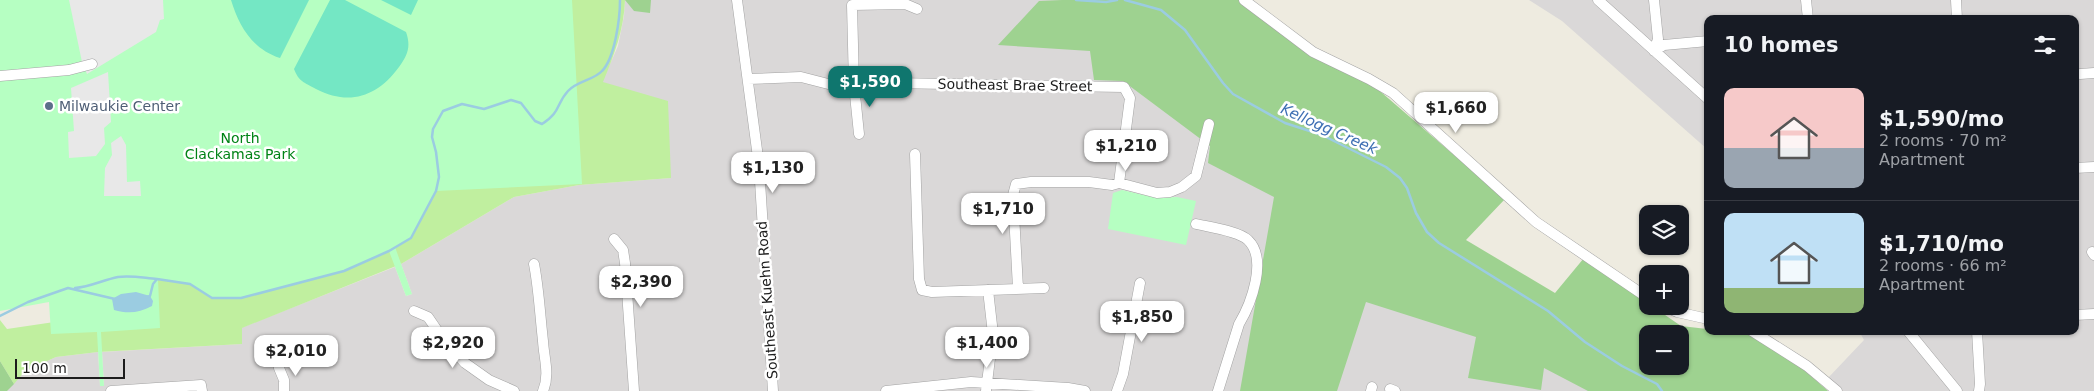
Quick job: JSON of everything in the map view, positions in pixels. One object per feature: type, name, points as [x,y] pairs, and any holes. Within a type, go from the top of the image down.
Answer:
[{"type":"street","name":"Southeast Kuehn Road","points":[[737,0],[759,165],[774,391]]},
{"type":"street","points":[[1244,0],[1314,52],[1393,93],[1536,222],[1639,292]]},
{"type":"street","points":[[1598,0],[1704,95]]},
{"type":"street","points":[[1654,0],[1658,39],[1654,51]]},
{"type":"street","points":[[1806,0],[1808,15]]},
{"type":"street","points":[[1956,0],[1957,15]]},
{"type":"street","points":[[859,134],[854,85],[852,6],[905,4],[917,9]]},
{"type":"street","points":[[1654,51],[1664,45],[1704,41]]},
{"type":"street","points":[[0,76],[69,70],[92,64]]},
{"type":"street","points":[[2080,74],[2094,74]]},
{"type":"street","name":"Southeast Brae Street","points":[[748,79],[801,77],[831,85],[892,83],[1124,87],[1130,98],[1119,183]]},
{"type":"street","points":[[1018,288],[1013,195],[1016,184],[1031,182],[1088,182],[1112,185],[1119,183],[1157,193],[1170,192],[1182,187],[1196,176],[1209,124]]},
{"type":"street","points":[[915,154],[919,279],[922,290],[932,292],[1044,288]]},
{"type":"street","points":[[2079,168],[2094,167]]},
{"type":"street","points":[[1196,224],[1238,234],[1247,240],[1257,254],[1256,279],[1245,314],[1239,324],[1218,391]]},
{"type":"street","points":[[614,239],[623,250],[625,263],[634,391]]},
{"type":"street","points":[[534,264],[548,372],[543,391]]},
{"type":"street","points":[[1117,391],[1123,374],[1140,283]]},
{"type":"street","points":[[986,387],[993,334],[988,290]]},
{"type":"street","points":[[414,311],[428,317],[452,350],[476,372],[514,391]]},
{"type":"street","points":[[2079,316],[2094,314]]},
{"type":"street","points":[[1689,315],[1704,318]]},
{"type":"street","points":[[1758,335],[1807,366],[1837,391]]},
{"type":"street","points":[[1911,335],[1957,391]]},
{"type":"street","points":[[1977,335],[1979,391]]},
{"type":"street","points":[[280,368],[284,380],[284,391]]},
{"type":"street","points":[[886,391],[958,382],[986,387],[1068,388],[1085,391]]},
{"type":"street","points":[[111,391],[202,388]]},
{"type":"shaded area","points":[[69,0],[163,0],[164,19],[160,20],[156,32],[87,74],[82,62]]},
{"type":"shaded area","points":[[625,0],[1064,0],[1654,391],[7,391],[25,371],[56,357],[98,352],[100,386],[104,385],[102,352],[242,344],[241,328],[395,267],[406,296],[412,294],[401,264],[514,197],[579,185],[671,178],[602,82],[618,46]],"holes":[[[1122,190],[1157,198],[1177,197],[1108,229]]]},
{"type":"shaded area","points":[[1529,0],[2094,0],[2094,391],[1843,391],[1828,378],[1864,340],[1861,335],[2079,335],[2079,15],[1704,15],[1704,146],[1562,21]]},
{"type":"shaded area","points":[[108,72],[111,122],[104,128],[105,144],[96,156],[69,158],[68,132],[74,131],[71,88]]},
{"type":"shaded area","points":[[121,136],[126,145],[127,182],[140,181],[141,196],[104,196],[105,168],[112,155],[111,143]]},
{"type":"green space","name":"North Clackamas Park","points":[[0,0],[572,0],[582,184],[436,191],[411,238],[395,247],[412,294],[406,296],[389,251],[344,271],[241,298],[212,298],[190,284],[158,279],[160,328],[101,332],[104,386],[100,386],[97,332],[51,334],[49,302],[0,311]]},
{"type":"green space","points":[[231,0],[309,0],[280,58],[270,54],[254,43],[238,19]]},
{"type":"green space","points":[[330,0],[345,0],[406,32],[408,37],[408,46],[402,63],[381,85],[372,92],[362,96],[340,97],[328,94],[302,81],[294,69]]},
{"type":"green space","points":[[381,0],[418,0],[411,15]]},
{"type":"green space","points":[[522,0],[625,0],[615,52],[603,82],[668,101],[671,178],[579,185],[514,197],[401,264],[242,328],[242,344],[98,352],[56,357],[25,371],[14,384],[0,361],[0,320],[7,329],[61,321]]},
{"type":"green space","points":[[625,0],[651,0],[650,13],[634,11]]},
{"type":"green space","points":[[1240,0],[1374,86],[1505,199],[1466,240],[1555,293],[1584,258],[1639,297],[1639,315],[1665,315],[1680,325],[1639,325],[1639,375],[1689,375],[1689,327],[1704,329],[1704,335],[1749,335],[1802,368],[1828,391],[1588,391],[1544,368],[1541,390],[1468,378],[1476,337],[1366,302],[1337,391],[1240,391],[1274,197],[1208,163],[1210,146],[1123,81],[1094,80],[1090,51],[998,45],[1039,1]]},
{"type":"green space","points":[[1122,190],[1157,198],[1177,197],[1196,201],[1186,245],[1108,229],[1113,193]]},
{"type":"green space","points":[[0,361],[14,384],[7,391],[0,391]]},
{"type":"water","points":[[136,292],[150,296],[153,301],[152,306],[133,312],[114,310],[112,299],[121,294]]},
{"type":"waterway","points":[[147,297],[150,296],[153,284],[157,279],[190,284],[212,298],[241,298],[344,271],[389,251],[411,238],[436,191],[439,177],[432,137],[433,129],[443,111],[462,104],[484,109],[511,100],[521,103],[535,121],[542,124],[552,116],[568,91],[576,85],[595,77],[607,65],[616,37],[620,0]]},
{"type":"waterway","name":"Kellogg Creek","points":[[1076,0],[1106,2],[1117,0]]},
{"type":"waterway","name":"Kellogg Creek","points":[[1125,0],[1161,10],[1185,30],[1233,94],[1285,123],[1322,135],[1386,167],[1400,178],[1407,188],[1416,213],[1427,232],[1439,243],[1548,311],[1585,342],[1622,366],[1657,384],[1662,391]]},
{"type":"waterway","points":[[75,288],[118,277],[133,276],[157,279]]},
{"type":"waterway","points":[[0,316],[28,302],[68,288],[115,299]]},
{"type":"place","name":"Milwaukie Center","points":[[49,106]]}]
